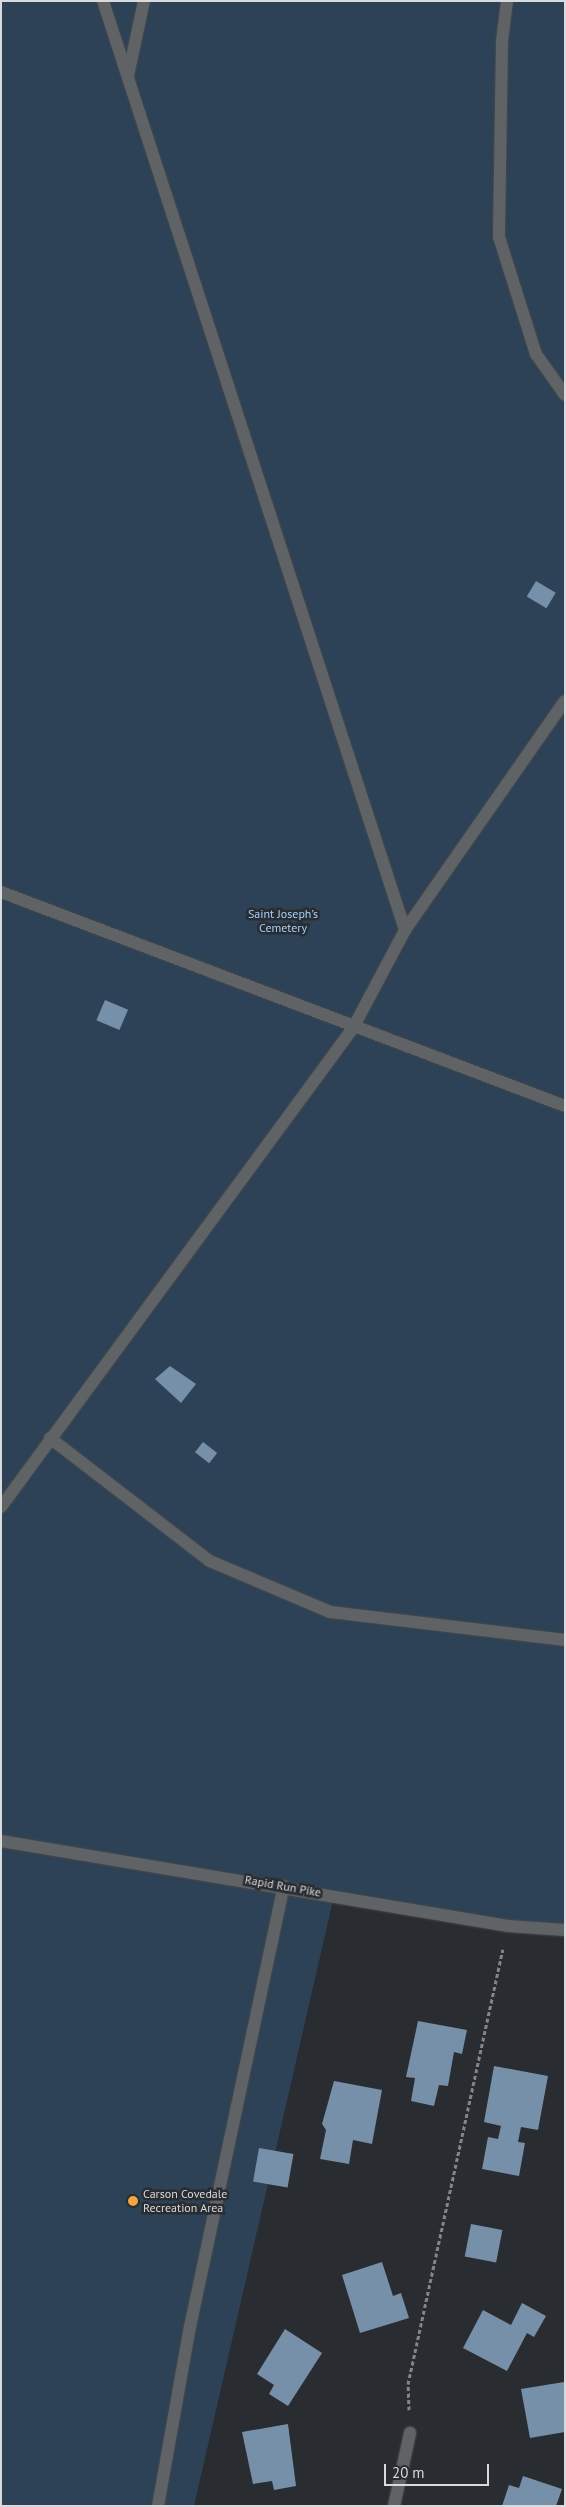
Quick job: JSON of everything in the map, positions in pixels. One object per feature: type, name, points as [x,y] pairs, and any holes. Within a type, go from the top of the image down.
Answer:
[{"type":"street","points":[[103,1],[405,930]]},
{"type":"street","points":[[127,79],[144,1]]},
{"type":"street","points":[[507,1],[502,41],[499,237],[536,354],[565,395]]},
{"type":"street","points":[[1,1508],[50,1438],[353,1028],[405,930],[565,701]]},
{"type":"street","points":[[1,892],[353,1028],[565,1106]]},
{"type":"street","points":[[50,1438],[210,1561],[330,1612],[565,1640]]},
{"type":"street","name":"Rapid Run Pike","points":[[1,1841],[284,1886],[508,1926],[565,1930]]},
{"type":"street","points":[[158,2506],[190,2327],[284,1886]]},
{"type":"street","points":[[394,2506],[410,2434]]},
{"type":"path","points":[[410,2434],[408,2384],[508,1926]]},
{"type":"green space","name":"Saint Joseph’s Cemetery","points":[[1,1],[565,1],[565,1930],[334,1896],[194,2506],[1,2506]]},
{"type":"building","points":[[536,581],[556,593],[546,608],[527,596]]},
{"type":"building","points":[[105,1000],[128,1010],[119,1030],[96,1020]]},
{"type":"building","points":[[170,1366],[196,1384],[181,1403],[155,1379]]},
{"type":"building","points":[[203,1442],[217,1453],[209,1463],[195,1452]]},
{"type":"building","points":[[418,2021],[467,2030],[462,2054],[454,2052],[448,2086],[439,2085],[434,2106],[411,2101],[415,2078],[406,2077]]},
{"type":"building","points":[[494,2066],[548,2076],[538,2130],[521,2127],[518,2142],[525,2143],[519,2176],[482,2169],[488,2137],[498,2139],[501,2126],[484,2122]]},
{"type":"building","points":[[334,2081],[382,2090],[372,2144],[353,2140],[349,2164],[320,2159],[326,2130],[322,2124]]},
{"type":"building","points":[[259,2148],[293,2154],[288,2188],[253,2181]]},
{"type":"building","points":[[471,2224],[502,2230],[496,2262],[465,2256]]},
{"type":"building","points":[[382,2262],[393,2296],[401,2293],[409,2318],[360,2333],[342,2275]]},
{"type":"building","points":[[522,2303],[546,2316],[534,2337],[527,2333],[507,2371],[463,2348],[483,2310],[511,2325]]},
{"type":"building","points":[[285,2329],[322,2353],[288,2406],[269,2394],[274,2385],[257,2374]]},
{"type":"building","points":[[564,2382],[565,2432],[530,2438],[521,2389]]},
{"type":"building","points":[[288,2424],[296,2486],[274,2490],[272,2481],[253,2484],[242,2432]]},
{"type":"building","points":[[523,2476],[562,2489],[556,2506],[502,2506],[509,2485],[519,2488]]},
{"type":"place","name":"Carson Covedale Recreation Area","points":[[133,2201]]}]
